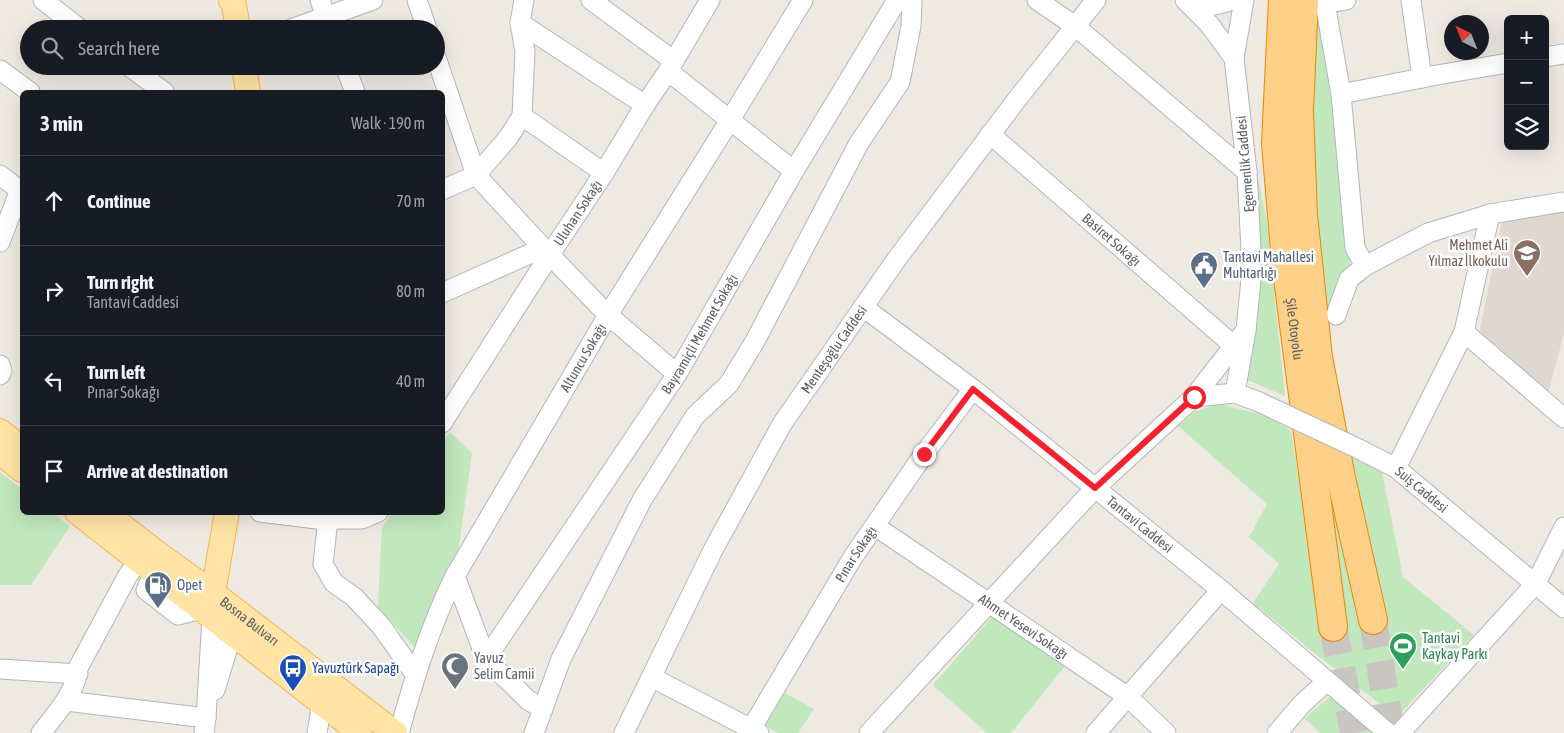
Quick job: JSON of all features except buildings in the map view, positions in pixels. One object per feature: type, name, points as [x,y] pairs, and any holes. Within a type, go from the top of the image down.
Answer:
[{"type":"highway","points":[[1269,0],[1268,13],[1276,143]]},
{"type":"highway","name":"Şile Otoyolu","points":[[1283,0],[1276,143],[1286,263],[1333,627]]},
{"type":"highway","name":"Şile Otoyolu","points":[[1304,0],[1299,112],[1304,215],[1318,357],[1341,478],[1372,620]]},
{"type":"main road","points":[[231,0],[234,5],[236,20]]},
{"type":"main road","points":[[245,75],[248,90]]},
{"type":"main road","points":[[0,431],[20,447]]},
{"type":"main road","points":[[0,452],[20,468]]},
{"type":"main road","points":[[81,515],[154,573],[209,606],[226,515]]},
{"type":"main road","name":"Bosna Bulvarı","points":[[116,516],[209,606],[236,636],[360,733]]},
{"type":"main road","name":"Bosna Bulvarı","points":[[209,606],[394,733]]},
{"type":"street","points":[[43,0],[69,20]]},
{"type":"street","points":[[320,0],[327,20]]},
{"type":"street","points":[[334,20],[373,0]]},
{"type":"street","points":[[417,0],[424,20]]},
{"type":"street","points":[[445,189],[476,175],[508,138],[522,116],[525,52],[520,23],[524,0]]},
{"type":"street","name":"Altuncu Sokağı","points":[[399,733],[415,674],[445,596],[455,576],[608,315],[803,0]]},
{"type":"street","name":"Bayramiçli Mehmet Sokağı","points":[[486,659],[677,374],[794,171],[897,0]]},
{"type":"street","points":[[534,733],[561,658],[642,500],[695,416],[729,384],[755,341],[859,143],[900,82],[911,26],[912,0]]},
{"type":"street","points":[[1037,0],[1075,26],[1247,172]]},
{"type":"street","name":"Menteşoğlu Caddesi","points":[[624,733],[712,550],[782,424],[907,245],[990,134],[1096,0]]},
{"type":"street","points":[[1185,0],[1209,24],[1234,58]]},
{"type":"street","points":[[1191,0],[1197,4],[1213,5],[1232,0]]},
{"type":"street","name":"Egemenlik Caddesi","points":[[1235,393],[1246,330],[1252,269],[1247,172],[1234,58],[1244,0]]},
{"type":"street","points":[[1346,0],[1325,3],[1341,94],[1355,248],[1365,266]]},
{"type":"street","points":[[1411,0],[1422,78]]},
{"type":"street","name":"Uluhan Sokağı","points":[[445,418],[546,252],[604,173],[671,66],[707,1]]},
{"type":"street","points":[[602,4],[730,120],[794,171]]},
{"type":"street","points":[[520,23],[645,105]]},
{"type":"street","points":[[1549,56],[1564,54]]},
{"type":"street","points":[[1341,94],[1504,64]]},
{"type":"street","points":[[0,70],[27,90]]},
{"type":"street","points":[[141,75],[161,90]]},
{"type":"street","points":[[348,75],[354,90]]},
{"type":"street","points":[[442,75],[476,175],[546,252],[608,315],[677,374]]},
{"type":"street","points":[[522,116],[604,173]]},
{"type":"street","name":"Basiret Sokağı","points":[[990,134],[1233,345]]},
{"type":"street","points":[[0,175],[20,190]]},
{"type":"street","points":[[0,242],[20,193]]},
{"type":"street","points":[[1336,315],[1349,279],[1365,266],[1428,233],[1490,214],[1564,202]]},
{"type":"street","points":[[1396,468],[1464,332],[1490,214]]},
{"type":"street","points":[[445,292],[546,252]]},
{"type":"street","name":"Tantavi Caddesi","points":[[863,307],[973,389],[1220,590],[1388,733]]},
{"type":"street","points":[[869,733],[1095,488],[1194,397],[1246,330]]},
{"type":"street","points":[[1464,332],[1564,418]]},
{"type":"street","points":[[0,365],[2,371],[0,374]]},
{"type":"street","name":"Pınar Sokağı","points":[[755,731],[853,558],[924,454],[973,389]]},
{"type":"street","points":[[1194,397],[1235,393]]},
{"type":"street","name":"Suiş Caddesi","points":[[1235,393],[1259,402],[1396,468],[1564,608]]},
{"type":"street","points":[[297,515],[362,520],[372,515]]},
{"type":"street","points":[[321,517],[323,564],[334,583],[354,597],[381,626],[415,674]]},
{"type":"street","name":"Ahmet Yesevi Sokağı","points":[[874,526],[1128,696],[1166,733]]},
{"type":"street","points":[[1400,733],[1536,583],[1564,528]]},
{"type":"street","points":[[41,733],[66,701],[78,674],[84,670],[106,627],[109,612],[117,605],[132,579],[154,573]]},
{"type":"street","points":[[455,576],[486,659],[528,700],[543,709]]},
{"type":"street","points":[[1096,733],[1220,590]]},
{"type":"street","points":[[205,725],[209,606]]},
{"type":"street","points":[[205,725],[229,644],[236,636]]},
{"type":"street","points":[[0,669],[78,674]]},
{"type":"street","points":[[651,677],[755,731]]},
{"type":"street","points":[[1277,733],[1302,704],[1327,681]]},
{"type":"street","points":[[66,701],[205,725]]},
{"type":"street","points":[[317,733],[322,703]]},
{"type":"shaded area","name":"Mehmet Ali Yılmaz İlkokulu","points":[[1564,213],[1564,333],[1548,394],[1478,338],[1502,222]]},
{"type":"green space","points":[[1318,0],[1336,103],[1344,220],[1351,274],[1324,322],[1310,149]]},
{"type":"green space","points":[[1254,158],[1267,222],[1285,396],[1245,379],[1258,320],[1259,240]]},
{"type":"green space","points":[[1219,404],[1272,417],[1291,430],[1317,592],[1339,621],[1343,599],[1313,438],[1382,472],[1403,577],[1474,635],[1397,717],[1253,603],[1279,564],[1249,537],[1267,504],[1178,426],[1196,411]]},
{"type":"green space","points":[[450,432],[472,453],[458,553],[416,649],[378,607],[382,527],[391,515],[445,515],[445,440]]},
{"type":"green space","points":[[0,472],[20,487],[20,515],[55,515],[70,526],[31,585],[0,585]]},
{"type":"green space","points":[[992,617],[1065,666],[1011,733],[987,733],[933,685]]},
{"type":"green space","points":[[781,691],[814,709],[798,733],[779,733],[760,724]]},
{"type":"green space","points":[[1330,697],[1346,703],[1382,733],[1320,733],[1304,718]]},
{"type":"tunnel","points":[[1373,620],[1391,733]]},
{"type":"tunnel","points":[[1333,627],[1354,733]]},
{"type":"place","name":"Mehmet Ali Yılmaz İlkokulu","points":[[1527,277]]},
{"type":"place","name":"Tantavi Mahallesi Muhtarlığı","points":[[1204,289]]},
{"type":"place","name":"Opet","points":[[158,609]]},
{"type":"place","name":"Tantavi Kaykay Parkı","points":[[1403,670]]},
{"type":"place","name":"Yavuz Selim Camii","points":[[455,690]]},
{"type":"place","name":"Yavuztürk Sapağı","points":[[293,692]]},
{"type":"route","points":[[924,454],[973,389],[1095,488],[1194,397]]}]
